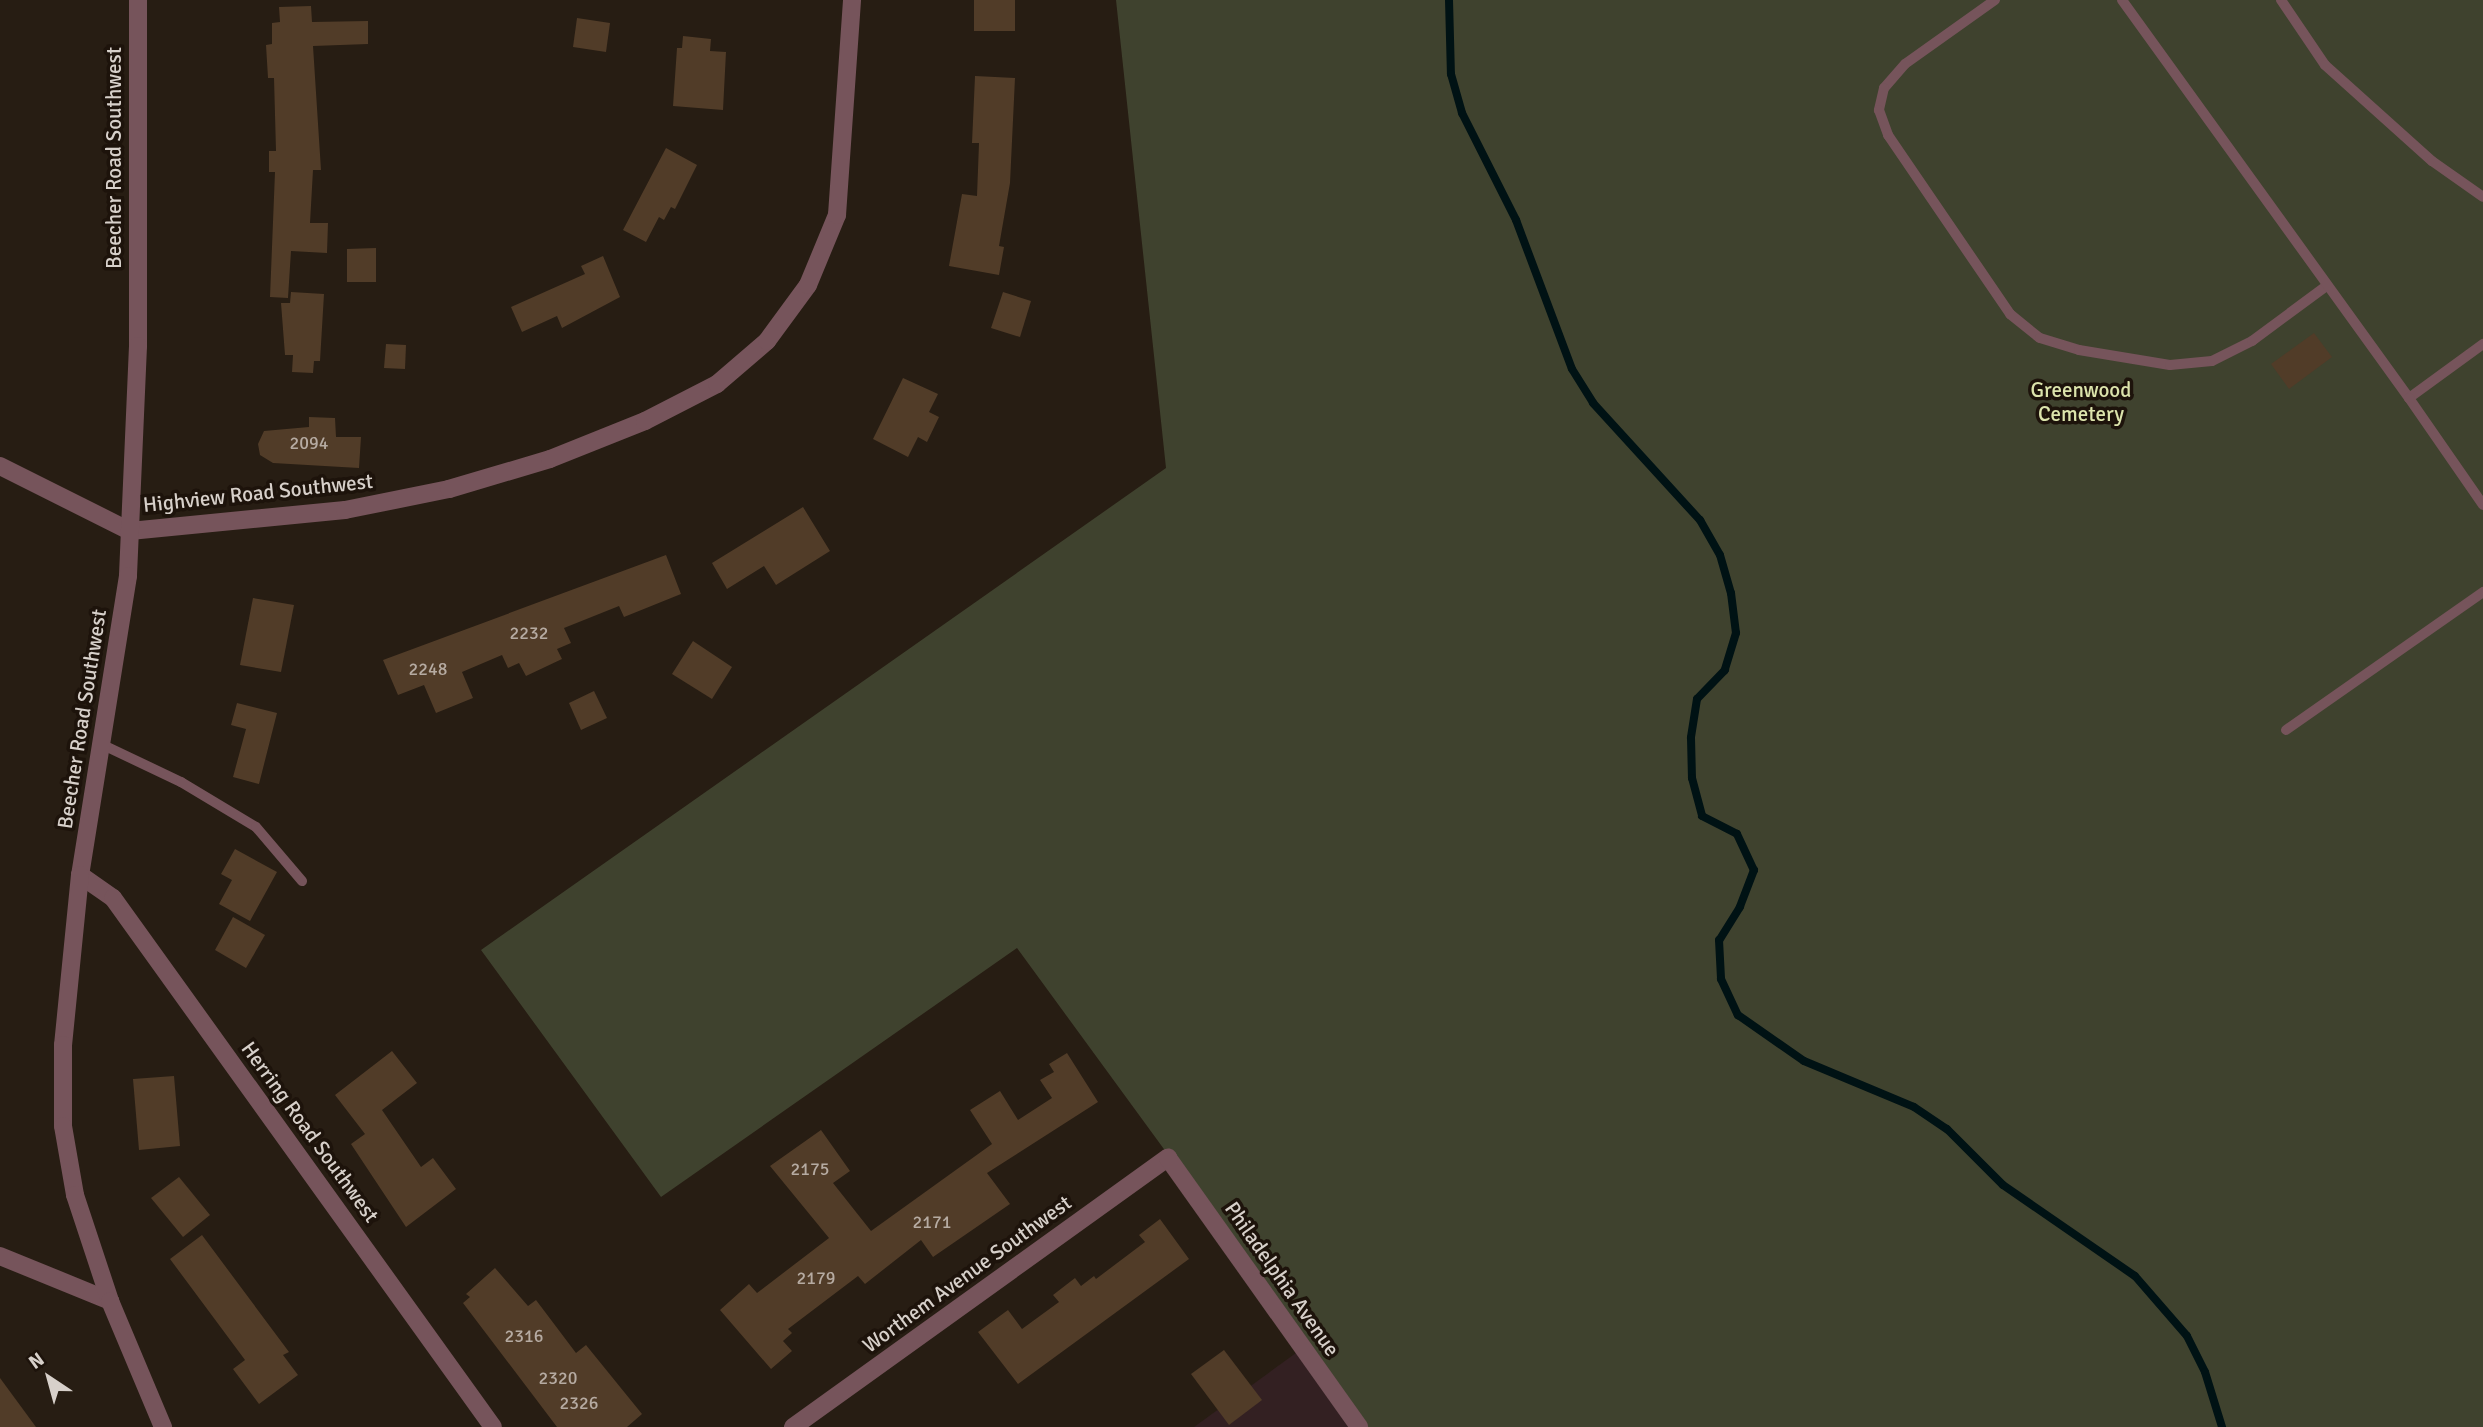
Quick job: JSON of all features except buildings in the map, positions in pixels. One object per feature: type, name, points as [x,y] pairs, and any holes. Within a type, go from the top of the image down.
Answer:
[{"type":"street","name":"Beecher Road Southwest","points":[[138,0],[138,346],[128,576],[80,874],[63,1045],[63,1126],[75,1195],[110,1301],[163,1427]]},
{"type":"street","name":"Highview Road Southwest","points":[[0,466],[130,531],[345,510],[449,489],[550,459],[645,421],[717,384],[766,341],[808,285],[837,215],[852,0]]},
{"type":"street","name":"Herring Road Southwest","points":[[80,874],[113,898],[493,1427]]},
{"type":"street","name":"Worthem Avenue Southwest","points":[[793,1427],[1168,1158]]},
{"type":"street","name":"Philadelphia Avenue","points":[[1168,1158],[1359,1427]]},
{"type":"street","points":[[0,1256],[110,1301]]},
{"type":"lane","points":[[1995,0],[1905,64],[1884,88],[1879,110],[1888,135],[2010,314],[2040,338],[2079,350],[2180,364],[2212,361],[2252,341],[2325,287]]},
{"type":"lane","points":[[2122,0],[2483,505]]},
{"type":"lane","points":[[2281,0],[2325,65],[2432,161],[2483,197]]},
{"type":"lane","points":[[2409,398],[2483,344]]},
{"type":"lane","points":[[2286,730],[2483,592]]},
{"type":"lane","points":[[101,744],[181,782],[256,827],[302,881]]},
{"type":"shaded area","points":[[1307,1345],[1367,1427],[1194,1427]]},
{"type":"green space","name":"Greenwood Cemetery","points":[[1116,0],[2483,0],[2483,1427],[1367,1427],[1017,948],[661,1197],[481,950],[1166,468]]},
{"type":"waterway","points":[[1449,0],[1451,74],[1462,113],[1516,220],[1572,369],[1593,403],[1700,520],[1720,555],[1731,593],[1736,633],[1725,670],[1697,699],[1691,738],[1692,778],[1702,816],[1737,834],[1754,870],[1740,907],[1719,940],[1721,979],[1738,1015],[1804,1061],[1914,1107],[1947,1129],[2003,1185],[2135,1276],[2187,1336],[2205,1372],[2222,1427]]}]
